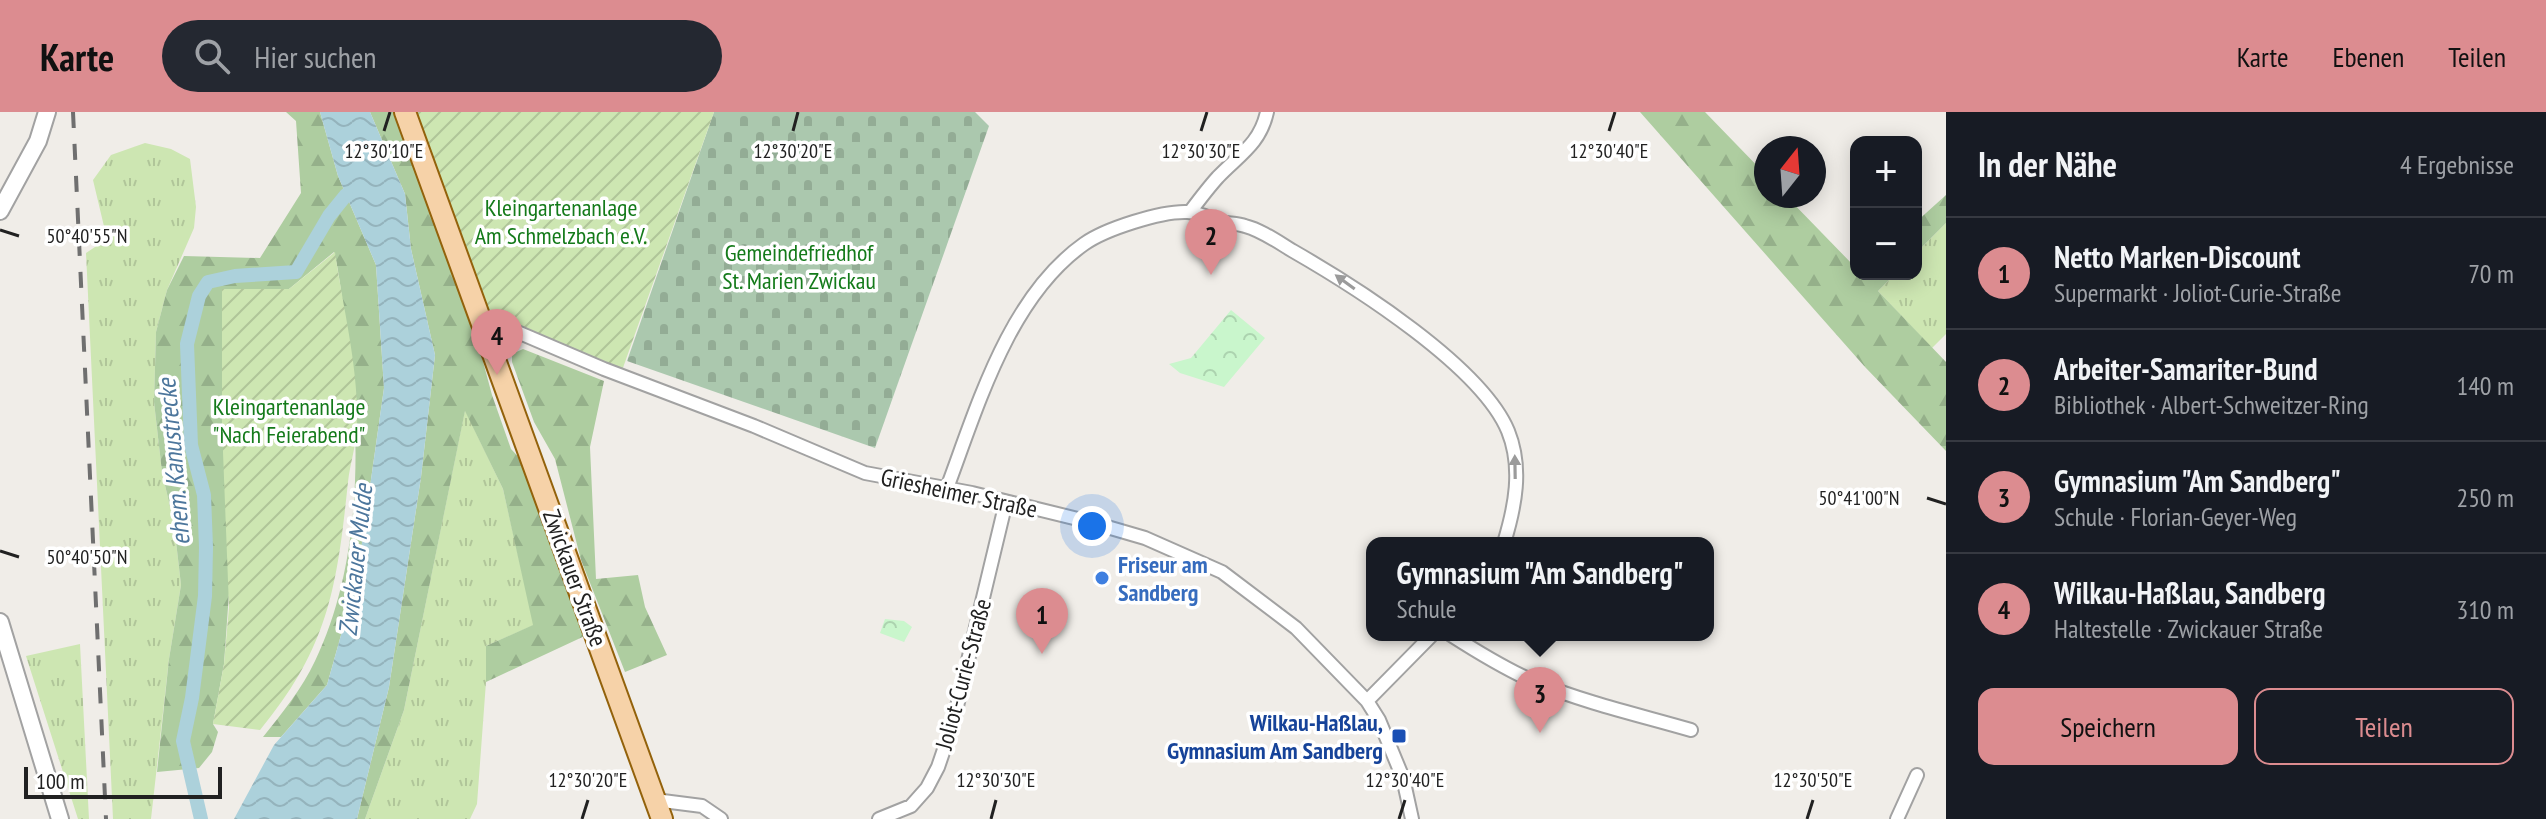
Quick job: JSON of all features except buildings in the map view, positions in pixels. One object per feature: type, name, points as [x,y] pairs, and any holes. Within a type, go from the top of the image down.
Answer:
[{"type":"main road","name":"Zwickauer Straße","points":[[405,112],[659,810]]},
{"type":"street","points":[[0,211],[38,141],[47,112]]},
{"type":"street","points":[[1190,212],[1219,176],[1245,155],[1264,125],[1267,112]]},
{"type":"street","points":[[947,488],[989,377],[1014,326],[1050,272],[1086,242],[1165,213],[1190,212],[1245,226],[1336,276],[1430,343],[1471,381],[1491,403],[1507,429],[1516,455],[1515,508],[1506,537]]},
{"type":"street","name":"Griesheimer Straße","points":[[487,338],[515,331],[865,473],[947,488],[1145,538],[1222,572],[1296,628],[1367,701],[1379,720],[1403,778],[1412,819]]},
{"type":"street","name":"Joliot-Curie-Straße","points":[[879,819],[911,806],[927,788],[938,767],[953,723],[1006,502]]},
{"type":"street","points":[[0,622],[60,819]]},
{"type":"street","points":[[1367,701],[1426,641]]},
{"type":"street","points":[[1460,641],[1495,663],[1537,682],[1583,699],[1691,730]]},
{"type":"street","points":[[1897,819],[1917,775]]},
{"type":"street","points":[[659,810],[702,806],[721,819]]},
{"type":"green space","points":[[286,112],[320,112],[338,176],[376,265],[384,388],[357,578],[327,685],[281,737],[263,737],[298,691],[315,661],[331,621],[351,534],[355,490],[354,399],[334,252],[289,289],[222,290],[222,426],[235,508],[224,664],[213,724],[218,732],[212,752],[199,768],[157,772],[169,659],[181,585],[154,402],[156,332],[167,290],[184,256],[260,258],[301,193],[296,121]]},
{"type":"green space","points":[[370,112],[400,112],[471,317],[492,395],[511,449],[527,466],[589,634],[486,682],[486,646],[533,625],[503,489],[465,411],[404,710],[365,819],[357,819],[389,687],[421,477],[435,355],[411,249],[405,194]]},
{"type":"green space","name":"Kleingartenanlage Am Schmelzbach e.V.","points":[[405,112],[714,112],[619,379],[515,331],[487,338]]},
{"type":"green space","name":"Gemeindefriedhof St. Marien Zwickau","points":[[714,112],[975,112],[989,126],[875,448],[627,361]]},
{"type":"green space","points":[[1640,112],[1705,112],[1754,163],[1754,208],[1798,208],[1850,262],[1850,280],[1889,280],[1878,291],[1946,362],[1946,451],[1865,367]]},
{"type":"green space","points":[[145,143],[171,149],[190,159],[196,207],[194,228],[167,290],[156,332],[154,402],[181,585],[169,659],[151,819],[113,819],[86,253],[107,239],[93,180],[111,155]]},
{"type":"green space","points":[[1946,195],[1946,223],[1922,247],[1922,217]]},
{"type":"green space","points":[[1946,223],[1946,334],[1932,348],[1878,291],[1889,280],[1922,280],[1922,247]]},
{"type":"green space","name":"Kleingartenanlage \"Nach Feierabend\"","points":[[335,252],[353,361],[357,427],[334,584],[326,614],[301,671],[260,730],[213,724],[224,664],[229,607],[222,426],[222,289],[289,289]]},
{"type":"green space","points":[[1231,310],[1265,338],[1224,387],[1180,373],[1169,364],[1191,358]]},
{"type":"green space","points":[[523,349],[604,381],[590,447],[596,579],[638,575],[645,607],[667,655],[625,672],[581,560],[555,459],[534,422],[512,362],[512,354]]},
{"type":"green space","points":[[465,410],[503,489],[534,625],[486,646],[477,804],[470,819],[365,819],[404,710]]},
{"type":"green space","points":[[885,619],[904,621],[912,627],[904,642],[880,633]]},
{"type":"green space","points":[[80,644],[89,819],[78,819],[26,656]]},
{"type":"water","points":[[320,112],[370,112],[405,194],[411,249],[435,355],[421,477],[389,687],[357,819],[234,819],[274,745],[327,685],[357,578],[384,388],[376,265],[338,176]]},
{"type":"waterway","name":"ehem. Kanustrecke","points":[[201,819],[183,741],[192,698],[205,596],[206,547],[204,495],[191,445],[187,344],[199,296],[208,282],[235,276],[296,272],[329,216],[346,195]]},
{"type":"railway","points":[[73,112],[106,819]]},
{"type":"place","name":"Arbeiter-Samariter-Bund","points":[[1211,275]]},
{"type":"place","name":"Wilkau-Haßlau, Sandberg","points":[[497,375]]},
{"type":"place","name":"Friseur am Sandberg","points":[[1102,578]]},
{"type":"place","name":"Netto Marken-Discount","points":[[1042,654]]},
{"type":"place","name":"Gymnasium \"Am Sandberg\"","points":[[1540,733]]},
{"type":"place","name":"Wilkau-Haßlau, Gymnasium Am Sandberg","points":[[1399,736]]},
{"type":"water label","name":"Zwickauer Mulde","points":[[355,560]]}]
